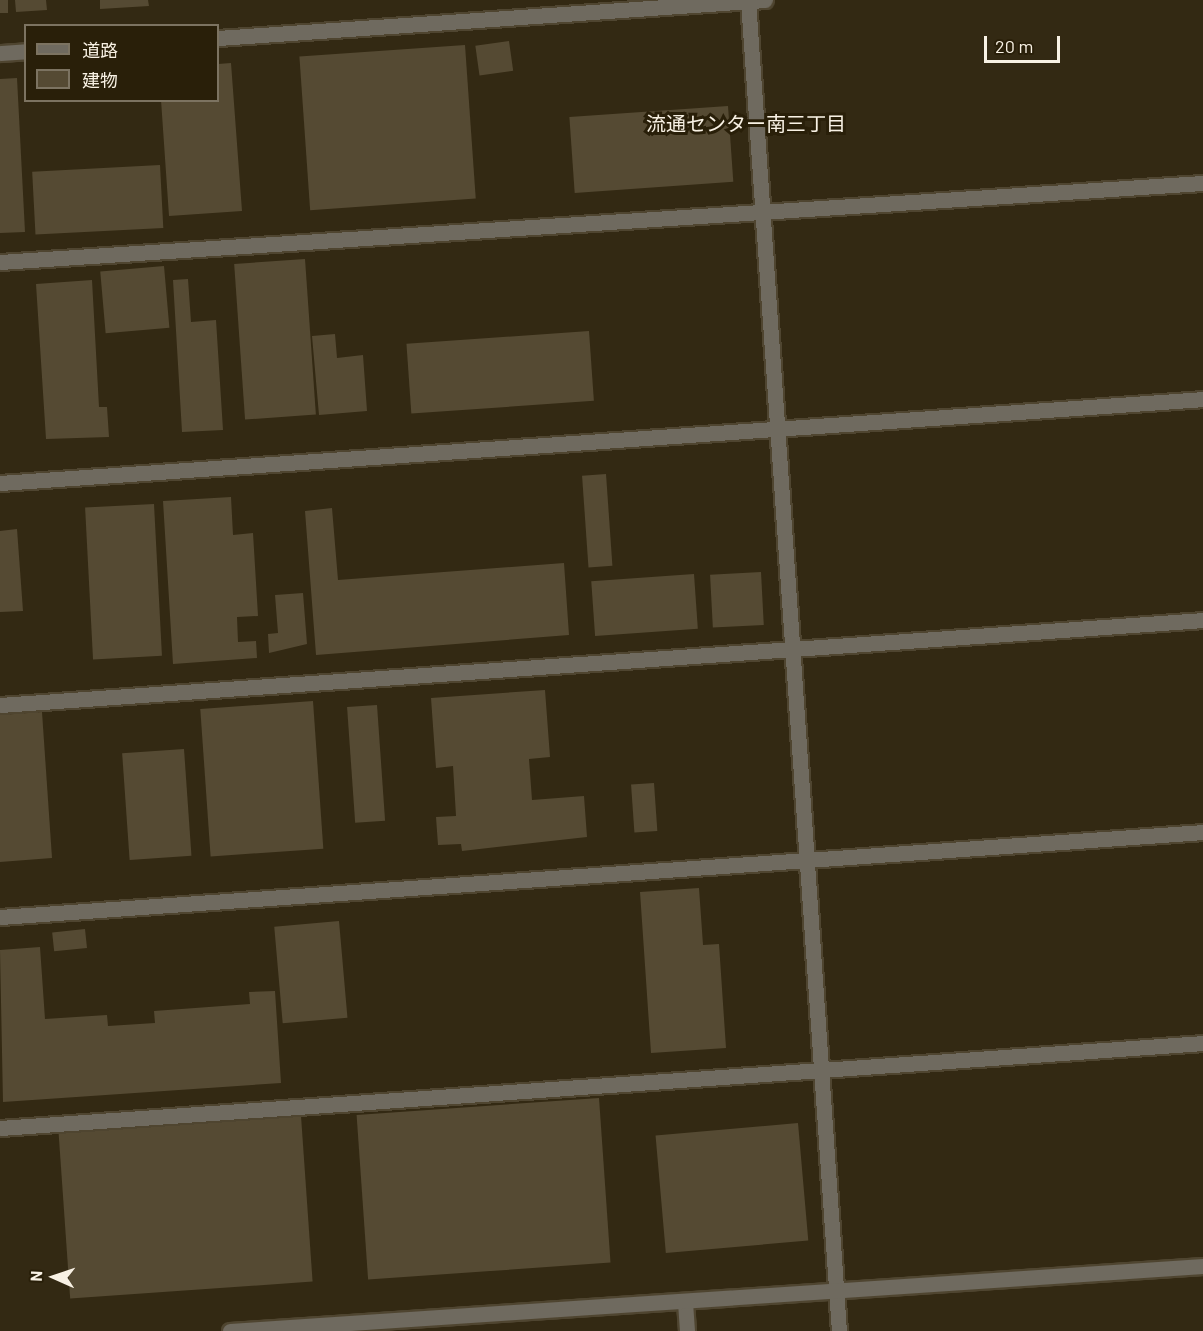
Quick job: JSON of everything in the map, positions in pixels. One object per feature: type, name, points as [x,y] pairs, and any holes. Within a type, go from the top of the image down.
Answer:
[{"type":"street","points":[[219,38],[765,0]]},
{"type":"street","points":[[748,1],[809,860],[839,1331]]},
{"type":"street","points":[[0,52],[24,51]]},
{"type":"street","points":[[0,262],[762,210],[1203,183]]},
{"type":"street","points":[[0,483],[1203,399]]},
{"type":"street","points":[[0,705],[1203,620]]},
{"type":"street","points":[[0,917],[1203,832]]},
{"type":"street","points":[[0,1128],[1203,1043]]},
{"type":"street","points":[[230,1331],[1203,1266]]},
{"type":"street","points":[[685,1302],[687,1331]]},
{"type":"building","points":[[0,0],[8,0],[8,13],[0,13]]},
{"type":"building","points":[[15,0],[46,0],[47,10],[16,12]]},
{"type":"building","points":[[100,0],[148,0],[149,6],[100,9]]},
{"type":"building","points":[[509,41],[513,71],[480,75],[475,46]]},
{"type":"building","points":[[465,45],[476,199],[310,210],[299,57]]},
{"type":"building","points":[[231,63],[242,211],[169,216],[161,102],[219,102],[219,64]]},
{"type":"building","points":[[17,78],[25,232],[0,233],[0,79]]},
{"type":"building","points":[[728,106],[733,182],[575,193],[569,117]]},
{"type":"building","points":[[160,165],[163,228],[35,235],[32,172]]},
{"type":"building","points":[[305,259],[316,415],[245,420],[234,264]]},
{"type":"building","points":[[164,266],[169,328],[106,333],[100,272]]},
{"type":"building","points":[[188,279],[191,322],[216,320],[223,430],[182,432],[173,280]]},
{"type":"building","points":[[92,280],[99,407],[107,407],[109,437],[46,439],[36,284]]},
{"type":"building","points":[[589,331],[594,401],[411,414],[406,344]]},
{"type":"building","points":[[335,334],[337,358],[363,355],[367,411],[319,415],[312,336]]},
{"type":"building","points":[[606,474],[612,566],[588,567],[582,476]]},
{"type":"building","points":[[231,497],[233,535],[253,533],[258,616],[237,617],[238,642],[256,641],[257,658],[173,664],[163,501]]},
{"type":"building","points":[[154,504],[162,656],[93,659],[85,508]]},
{"type":"building","points":[[332,508],[338,580],[564,563],[569,635],[316,655],[305,511]]},
{"type":"building","points":[[17,529],[23,611],[0,612],[0,531]]},
{"type":"building","points":[[761,572],[764,625],[713,628],[710,575]]},
{"type":"building","points":[[694,574],[698,629],[595,636],[591,581]]},
{"type":"building","points":[[303,593],[307,644],[269,653],[268,634],[278,633],[275,595]]},
{"type":"building","points":[[545,690],[550,757],[529,759],[532,800],[584,796],[587,837],[462,851],[461,844],[438,845],[436,817],[456,816],[453,766],[436,768],[431,698]]},
{"type":"building","points":[[313,701],[323,849],[211,857],[200,709]]},
{"type":"building","points":[[377,705],[385,821],[355,823],[347,707]]},
{"type":"building","points":[[42,712],[52,858],[0,862],[0,715]]},
{"type":"building","points":[[184,749],[191,856],[130,860],[122,753]]},
{"type":"building","points":[[654,783],[657,831],[634,832],[631,785]]},
{"type":"building","points":[[699,888],[703,945],[719,944],[726,1048],[651,1053],[640,892]]},
{"type":"building","points":[[339,921],[347,1018],[283,1023],[274,927]]},
{"type":"building","points":[[85,929],[87,948],[54,951],[52,932]]},
{"type":"building","points":[[40,947],[45,1019],[107,1015],[108,1026],[155,1023],[154,1011],[250,1004],[249,992],[275,991],[281,1083],[3,1102],[0,950]]},
{"type":"building","points":[[599,1098],[611,1263],[368,1280],[357,1115]]},
{"type":"building","points":[[301,1116],[313,1282],[70,1299],[59,1133]]},
{"type":"building","points":[[798,1123],[808,1241],[666,1253],[656,1135]]},
{"type":"district","name":"流通センター南三丁目","points":[[746,123]]}]
